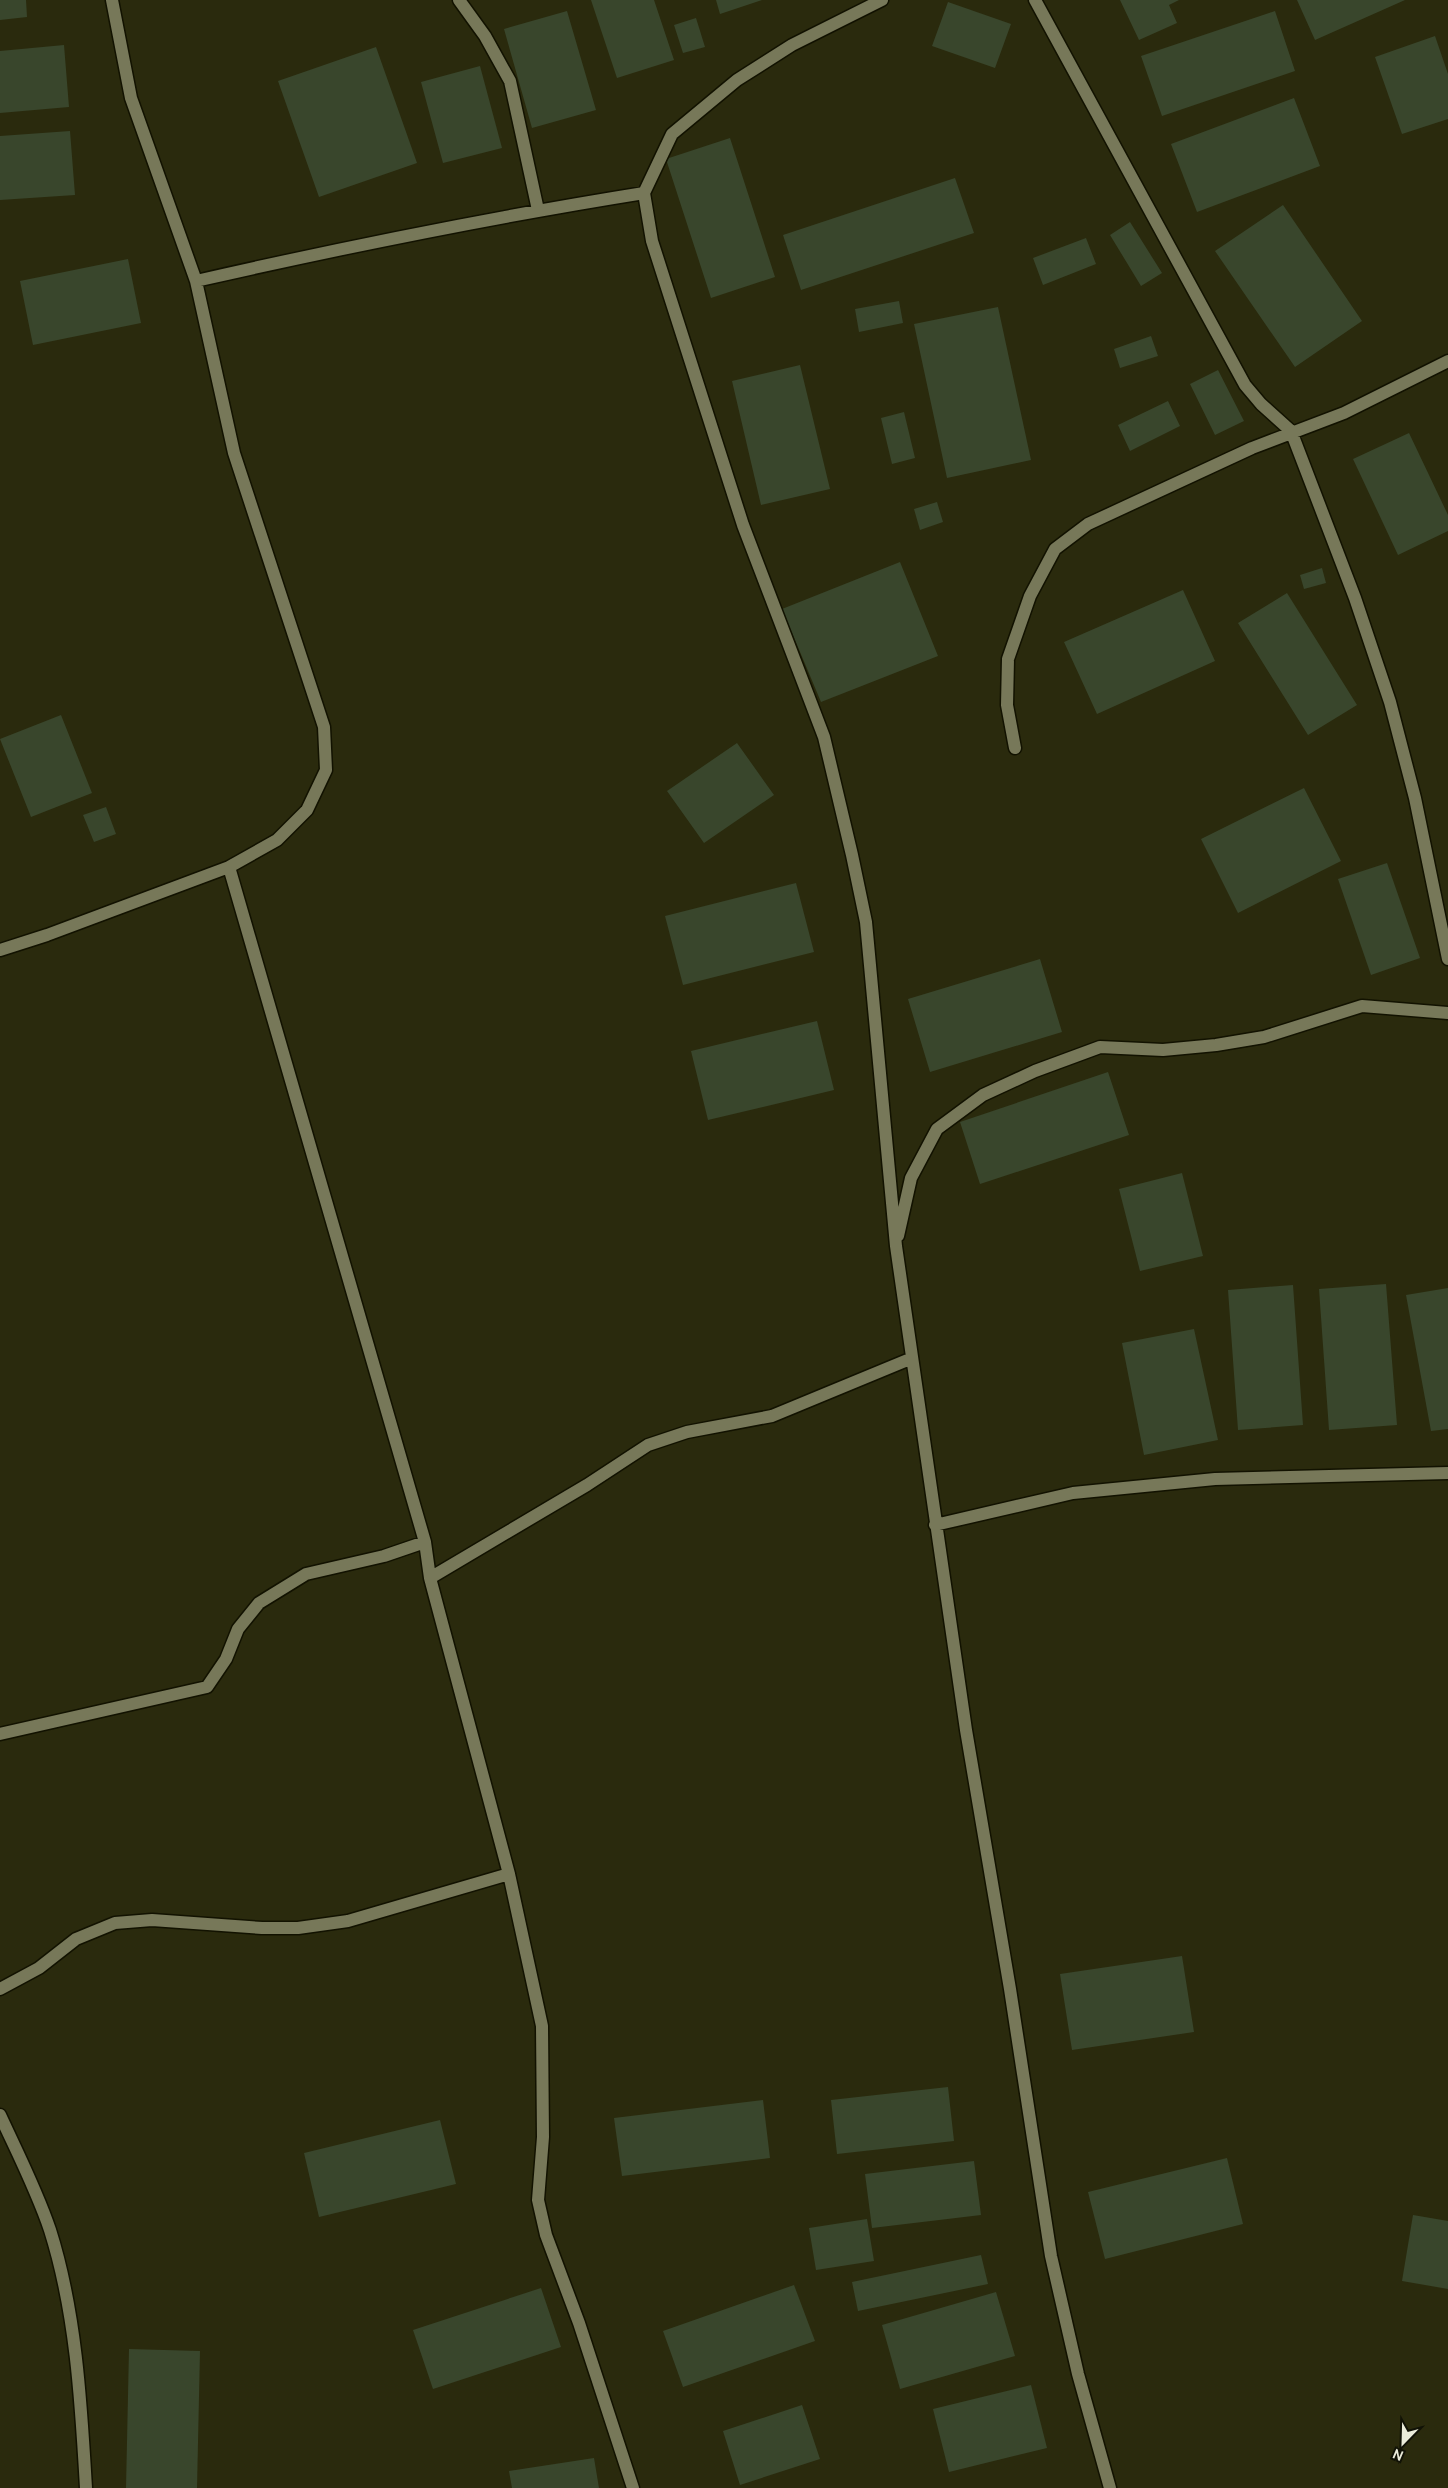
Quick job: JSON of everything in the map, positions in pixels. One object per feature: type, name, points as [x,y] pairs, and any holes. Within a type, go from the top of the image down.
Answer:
[{"type":"street","points":[[0,950],[48,935],[229,867],[276,840],[307,810],[326,770],[324,727],[234,454],[196,281],[131,98],[112,0]]},
{"type":"street","points":[[459,0],[485,36],[510,81],[538,210]]},
{"type":"street","points":[[882,0],[792,45],[738,80],[672,134],[644,193],[652,241],[743,524],[824,737],[866,922],[896,1246],[910,1359],[966,1730],[1012,1999],[1051,2256],[1078,2374],[1110,2488]]},
{"type":"street","points":[[1035,0],[1245,385],[1261,404],[1291,431],[1355,598],[1390,702],[1415,798],[1448,959]]},
{"type":"street","points":[[196,281],[348,246],[538,210],[644,193]]},
{"type":"street","points":[[1015,748],[1007,704],[1008,659],[1030,596],[1055,549],[1088,524],[1187,476],[1291,431],[1344,413],[1448,361]]},
{"type":"street","points":[[229,867],[425,1542],[430,1578],[509,1874],[542,2026],[544,2137],[538,2200],[546,2235],[579,2323],[632,2488]]},
{"type":"street","points":[[896,1246],[911,1178],[937,1129],[983,1095],[1035,1071],[1100,1047],[1163,1050],[1216,1045],[1264,1036],[1362,1006],[1448,1013]]},
{"type":"street","points":[[430,1578],[587,1485],[648,1445],[688,1432],[772,1416],[910,1359]]},
{"type":"street","points":[[935,1525],[1072,1493],[1215,1479],[1448,1473]]},
{"type":"street","points":[[0,1734],[207,1687],[226,1659],[238,1629],[259,1603],[306,1574],[384,1556],[425,1542]]},
{"type":"street","points":[[0,1990],[39,1968],[76,1939],[115,1923],[152,1920],[262,1928],[298,1928],[348,1921],[509,1874]]},
{"type":"street","points":[[0,2115],[50,2229],[67,2302],[81,2403],[86,2488]]},
{"type":"building","points":[[0,0],[26,0],[27,17],[0,20]]},
{"type":"building","points":[[591,0],[654,0],[674,60],[617,78]]},
{"type":"building","points":[[716,0],[762,0],[720,14]]},
{"type":"building","points":[[1120,0],[1179,0],[1169,5],[1177,23],[1139,40]]},
{"type":"building","points":[[1297,0],[1405,0],[1315,40]]},
{"type":"building","points":[[948,2],[1011,24],[995,68],[932,46]]},
{"type":"building","points":[[567,11],[596,110],[532,128],[504,29]]},
{"type":"building","points":[[1275,11],[1295,71],[1162,116],[1141,56]]},
{"type":"building","points":[[696,18],[705,47],[683,53],[674,25]]},
{"type":"building","points":[[1435,36],[1448,74],[1448,119],[1402,134],[1375,57]]},
{"type":"building","points":[[64,45],[69,107],[0,113],[0,51]]},
{"type":"building","points":[[376,47],[417,163],[319,197],[278,81]]},
{"type":"building","points":[[480,66],[502,148],[443,163],[421,82]]},
{"type":"building","points":[[1294,98],[1320,166],[1197,212],[1171,144]]},
{"type":"building","points":[[70,131],[75,195],[0,200],[0,136]]},
{"type":"building","points":[[730,138],[775,277],[711,298],[666,159]]},
{"type":"building","points":[[955,178],[974,233],[801,290],[783,235]]},
{"type":"building","points":[[1283,205],[1362,321],[1295,367],[1215,251]]},
{"type":"building","points":[[1130,222],[1162,273],[1141,286],[1110,235]]},
{"type":"building","points":[[1086,238],[1096,264],[1043,285],[1033,258]]},
{"type":"building","points":[[128,259],[141,323],[33,345],[20,281]]},
{"type":"building","points":[[899,301],[903,323],[859,332],[855,309]]},
{"type":"building","points":[[998,307],[1031,460],[947,478],[914,324]]},
{"type":"building","points":[[1151,336],[1158,356],[1120,368],[1114,349]]},
{"type":"building","points":[[800,365],[830,489],[761,505],[732,381]]},
{"type":"building","points":[[1218,370],[1244,421],[1215,435],[1190,384]]},
{"type":"building","points":[[1168,401],[1180,426],[1130,451],[1118,425]]},
{"type":"building","points":[[904,412],[915,458],[892,464],[881,418]]},
{"type":"building","points":[[1409,433],[1448,515],[1448,531],[1398,555],[1353,459]]},
{"type":"building","points":[[937,502],[943,522],[920,530],[914,509]]},
{"type":"building","points":[[900,562],[938,656],[821,702],[782,609]]},
{"type":"building","points":[[1322,568],[1326,583],[1304,589],[1300,575]]},
{"type":"building","points":[[1183,590],[1215,661],[1097,714],[1064,642]]},
{"type":"building","points":[[1287,593],[1357,705],[1308,735],[1238,623]]},
{"type":"building","points":[[61,715],[92,793],[31,817],[0,739]]},
{"type":"building","points":[[737,743],[774,795],[704,843],[667,791]]},
{"type":"building","points":[[1304,788],[1341,861],[1238,913],[1201,839]]},
{"type":"building","points":[[106,807],[116,834],[94,842],[83,815]]},
{"type":"building","points":[[1387,863],[1420,958],[1371,975],[1338,879]]},
{"type":"building","points":[[796,883],[814,952],[683,985],[665,916]]},
{"type":"building","points":[[1040,959],[1062,1032],[930,1072],[908,999]]},
{"type":"building","points":[[817,1021],[834,1090],[708,1120],[691,1051]]},
{"type":"building","points":[[1108,1072],[1129,1135],[980,1184],[960,1122]]},
{"type":"building","points":[[1182,1173],[1203,1256],[1140,1271],[1119,1189]]},
{"type":"building","points":[[1386,1284],[1397,1425],[1329,1430],[1319,1289]]},
{"type":"building","points":[[1293,1285],[1303,1425],[1238,1430],[1228,1290]]},
{"type":"building","points":[[1448,1288],[1448,1429],[1431,1431],[1406,1295]]},
{"type":"building","points":[[1194,1329],[1218,1440],[1144,1455],[1122,1343]]},
{"type":"building","points":[[1182,1956],[1194,2032],[1072,2050],[1060,1974]]},
{"type":"building","points":[[948,2087],[954,2141],[837,2154],[831,2100]]},
{"type":"building","points":[[763,2100],[770,2158],[622,2176],[614,2118]]},
{"type":"building","points":[[440,2120],[456,2184],[319,2217],[304,2153]]},
{"type":"building","points":[[1227,2158],[1243,2224],[1105,2259],[1088,2192]]},
{"type":"building","points":[[974,2161],[981,2215],[872,2228],[865,2174]]},
{"type":"building","points":[[1413,2215],[1448,2221],[1448,2289],[1402,2281]]},
{"type":"building","points":[[867,2219],[874,2261],[816,2270],[809,2228]]},
{"type":"building","points":[[981,2255],[988,2284],[858,2311],[852,2282]]},
{"type":"building","points":[[794,2285],[815,2341],[683,2387],[663,2331]]},
{"type":"building","points":[[541,2288],[561,2347],[433,2389],[413,2330]]},
{"type":"building","points":[[996,2292],[1015,2356],[900,2389],[882,2325]]},
{"type":"building","points":[[129,2349],[200,2351],[197,2488],[126,2488]]},
{"type":"building","points":[[1031,2385],[1047,2448],[949,2472],[933,2409]]},
{"type":"building","points":[[802,2405],[820,2459],[740,2485],[723,2431]]},
{"type":"building","points":[[594,2458],[599,2488],[512,2488],[509,2471]]}]
